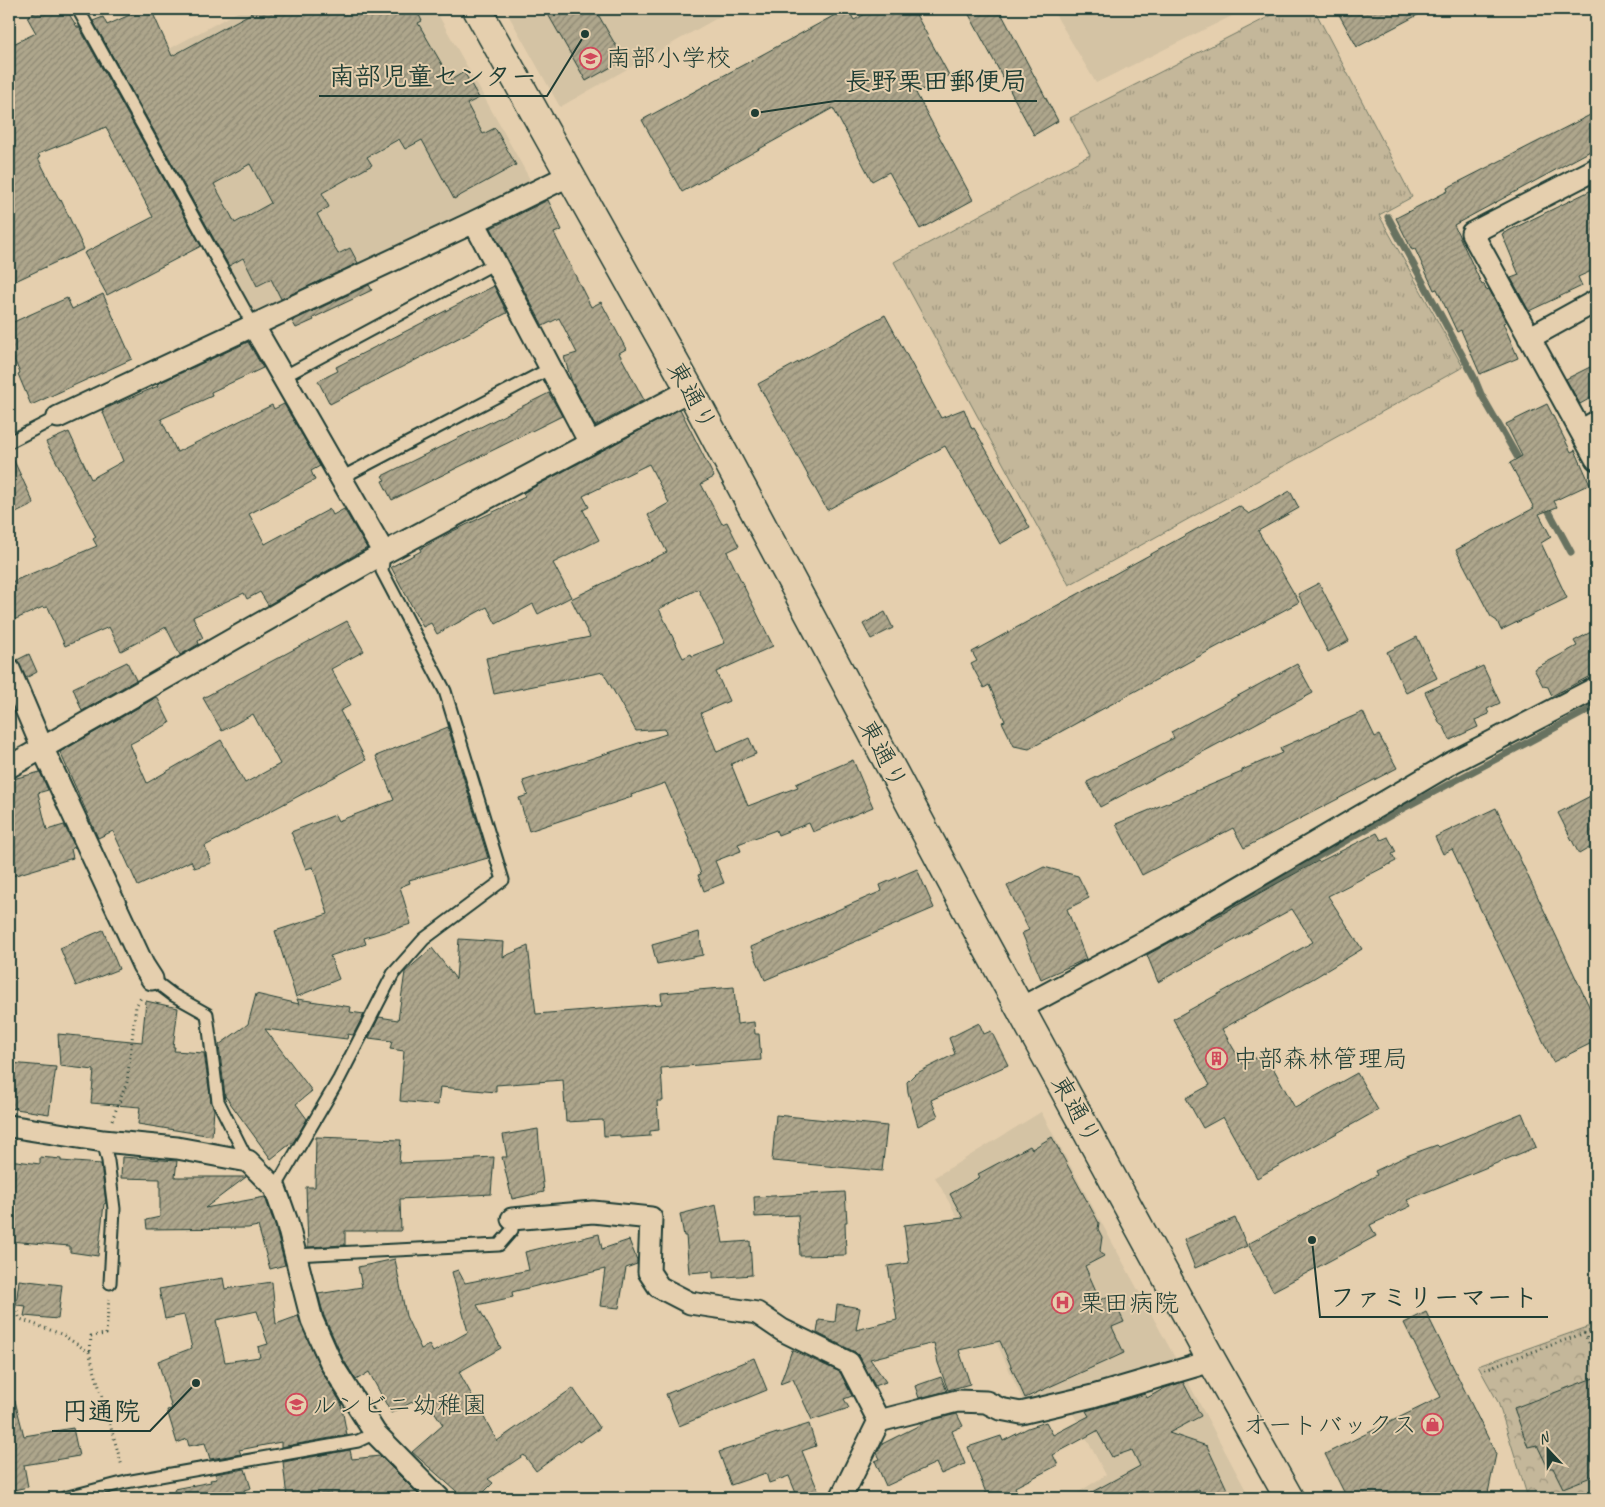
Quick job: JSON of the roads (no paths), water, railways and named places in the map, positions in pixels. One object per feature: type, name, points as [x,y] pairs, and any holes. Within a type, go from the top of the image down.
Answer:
[{"type":"street","name":"東通り","points":[[477,9],[690,390],[974,924],[1212,1361],[1289,1498]]},
{"type":"street","points":[[1596,169],[1472,233],[1529,338],[1588,426],[1596,459]]},
{"type":"street","points":[[58,417],[570,175]]},
{"type":"street","points":[[474,222],[590,443]]},
{"type":"street","points":[[1529,338],[1596,300]]},
{"type":"street","points":[[253,325],[384,553]]},
{"type":"street","points":[[9,767],[384,553],[690,390]]},
{"type":"street","points":[[9,670],[42,747],[143,965],[152,979]]},
{"type":"street","points":[[1021,1008],[1163,932],[1453,762],[1596,688]]},
{"type":"street","points":[[9,1126],[103,1140],[177,1148],[248,1161],[275,1188],[312,1320],[332,1365],[376,1433],[438,1498]]},
{"type":"street","points":[[512,1219],[593,1212],[651,1218],[649,1272],[659,1287],[690,1303],[757,1313],[782,1330],[849,1363],[880,1421]]},
{"type":"street","points":[[841,1498],[880,1421],[957,1401],[986,1402],[1000,1409],[1021,1413],[1093,1396],[1212,1361]]},
{"type":"lane","points":[[78,9],[253,325]]},
{"type":"lane","points":[[282,377],[495,263]]},
{"type":"lane","points":[[341,478],[551,368]]},
{"type":"lane","points":[[9,442],[58,417]]},
{"type":"lane","points":[[275,1188],[338,1079],[393,974],[424,940],[503,880],[445,691],[382,571],[384,553]]},
{"type":"lane","points":[[152,979],[173,995],[207,1014],[218,1101],[248,1161]]},
{"type":"lane","points":[[103,1140],[108,1160],[114,1209],[110,1283]]},
{"type":"lane","points":[[294,1255],[499,1245],[512,1230],[512,1219]]},
{"type":"lane","points":[[64,1498],[126,1482],[358,1441],[376,1433]]},
{"type":"waterway","points":[[1388,217],[1474,377],[1481,394],[1522,465]]},
{"type":"waterway","points":[[1544,502],[1571,552]]},
{"type":"waterway","points":[[1211,917],[1402,809],[1596,706]]},
{"type":"place","name":"南部児童センター","points":[[585,34]]},
{"type":"place","name":"南部小学校","points":[[590,58]]},
{"type":"place","name":"長野栗田郵便局","points":[[755,113]]},
{"type":"place","name":"中部森林管理局","points":[[1217,1059]]},
{"type":"place","name":"ファミリーマート","points":[[1312,1240]]},
{"type":"place","name":"栗田病院","points":[[1063,1303]]},
{"type":"place","name":"円通院","points":[[196,1383]]},
{"type":"place","name":"ルンビニ幼稚園","points":[[296,1405]]},
{"type":"place","name":"オートバックス","points":[[1433,1425]]}]
